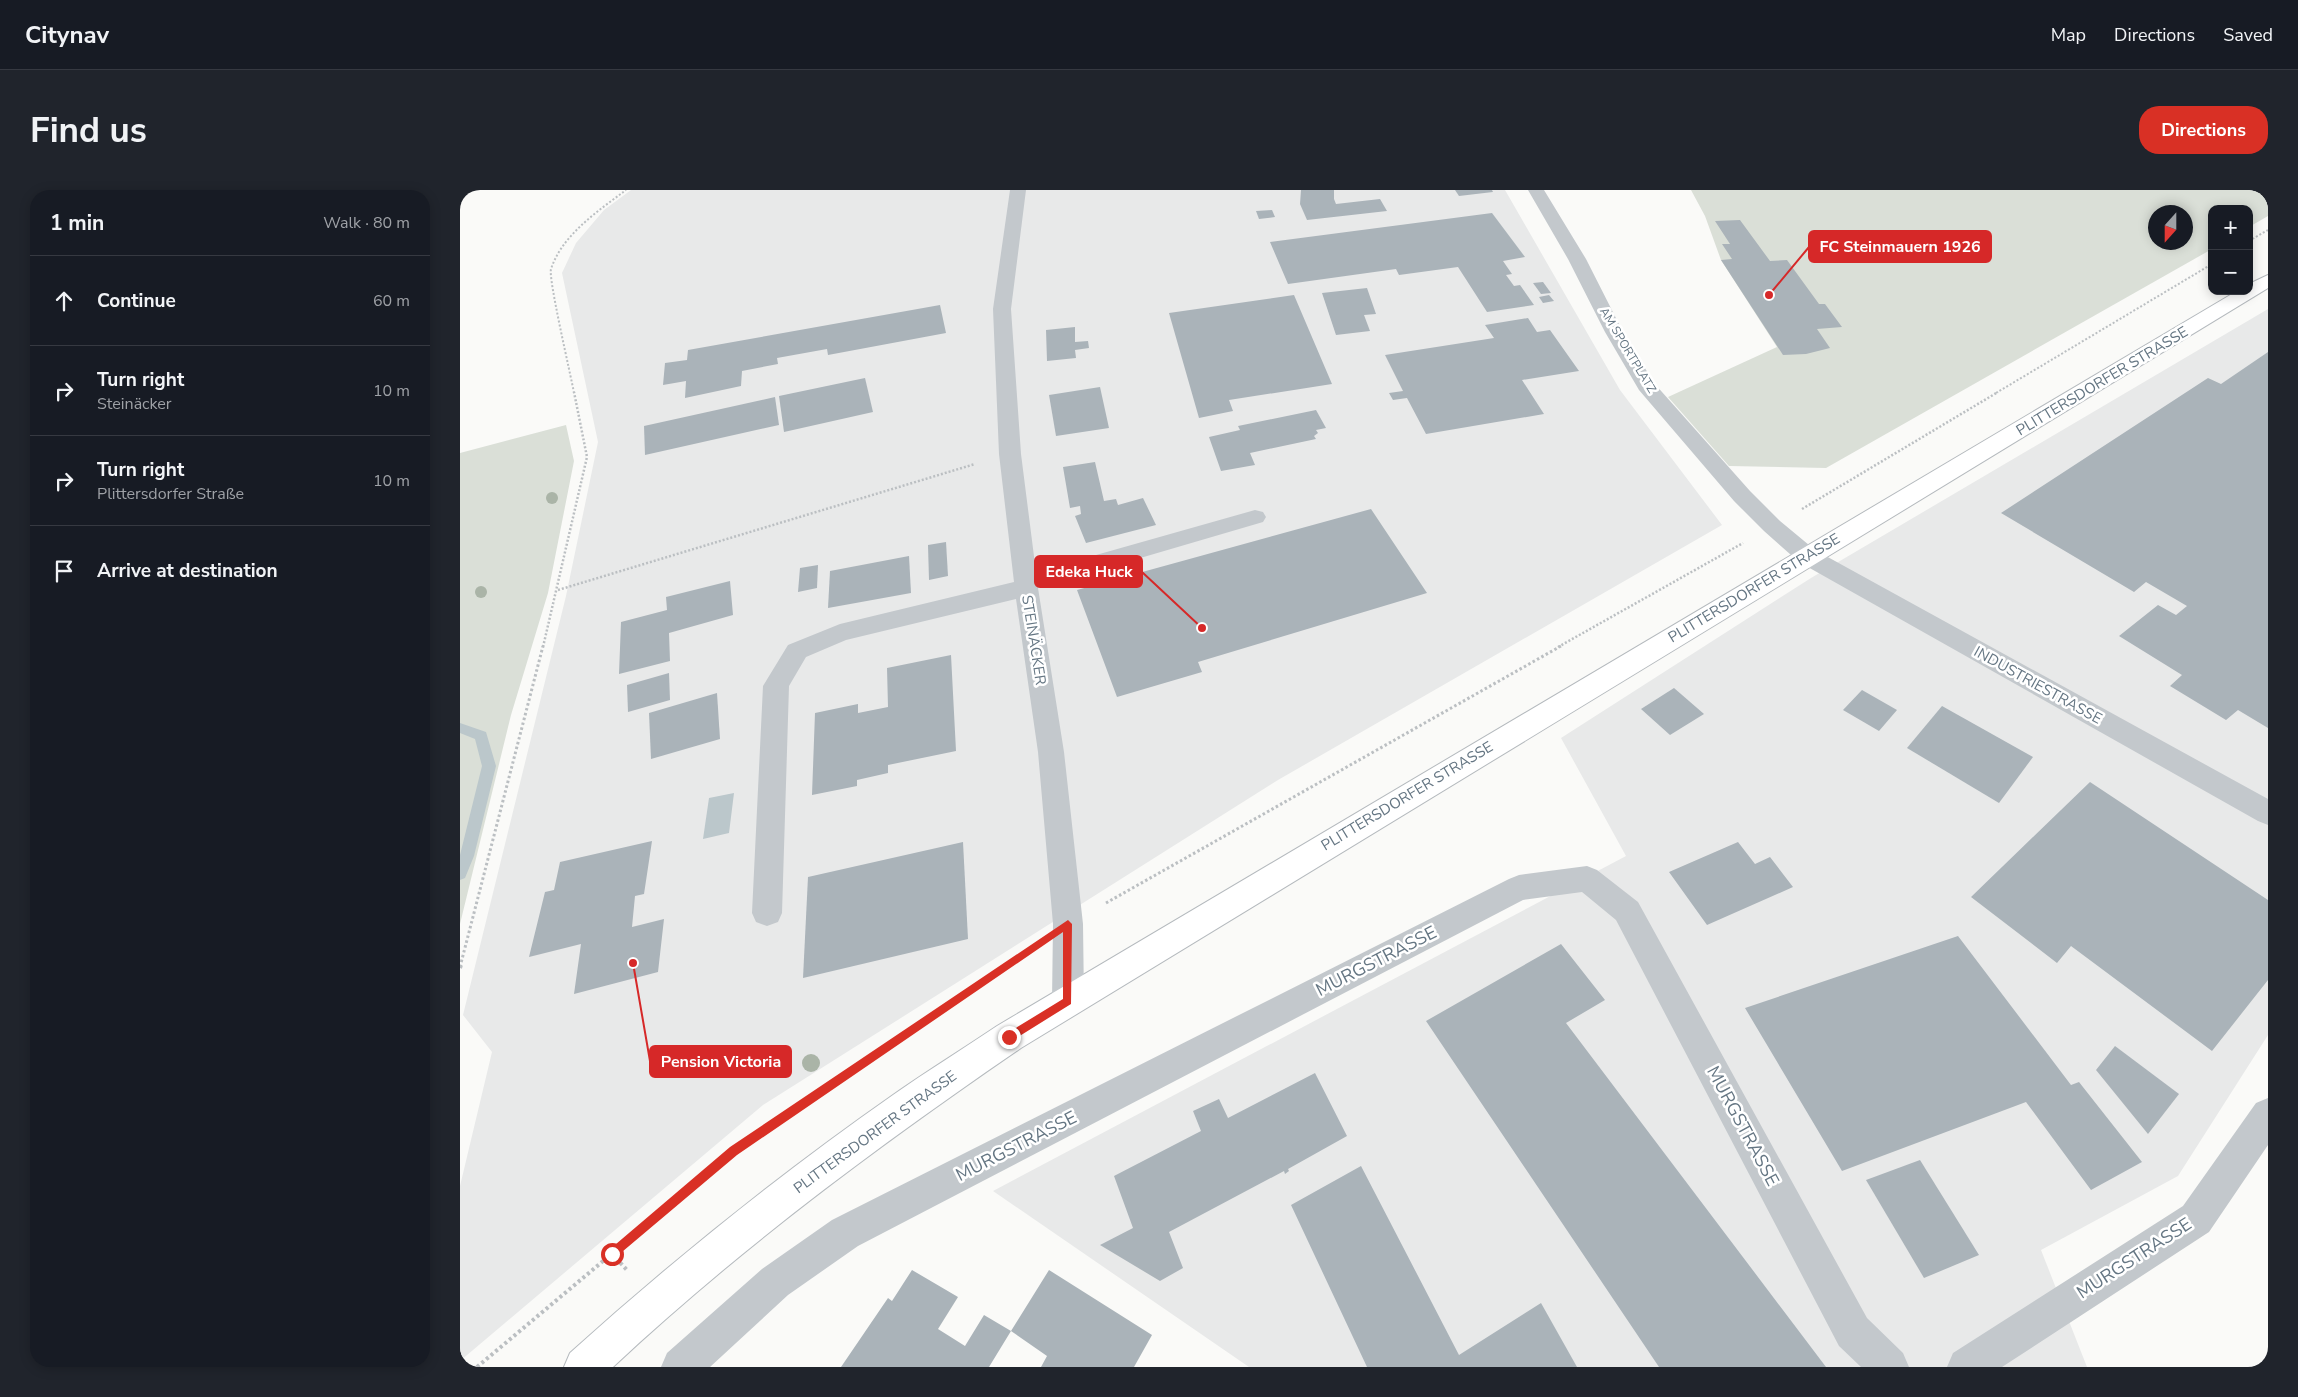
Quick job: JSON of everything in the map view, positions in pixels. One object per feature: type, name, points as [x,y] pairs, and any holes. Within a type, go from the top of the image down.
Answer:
[{"type":"main road","name":"PLITTERSDORFER STRASSE","points":[[584,1367],[656,1301],[784,1199],[905,1107],[1068,1001],[2268,280]]},
{"type":"street","name":"STEINÄCKER","points":[[1018,190],[1002,309],[1010,454],[1025,586],[1051,752],[1068,924],[1068,1001]]},
{"type":"street","name":"AM SPORTPLATZ","points":[[1536,190],[1646,386],[1742,496],[1772,526],[1807,556]]},
{"type":"street","points":[[767,913],[776,686],[797,651],[840,633],[1025,586],[1255,516]]},
{"type":"street","name":"INDUSTRIESTRASSE","points":[[1807,556],[2268,813]]},
{"type":"street","name":"MURGSTRASSE","points":[[681,1367],[775,1282],[845,1233],[1519,888],[1587,879],[1627,911],[1853,1332],[1889,1367]]},
{"type":"street","name":"MURGSTRASSE","points":[[1967,1367],[2196,1219],[2268,1115]]},
{"type":"path","points":[[460,968],[558,590],[587,457],[550,271],[564,244],[595,213],[626,190]]},
{"type":"path","points":[[2253,239],[2268,230]]},
{"type":"path","points":[[477,1367],[734,1151],[1068,924],[1772,526],[2208,266]]},
{"type":"path","points":[[558,590],[1010,454]]},
{"type":"shaded area","points":[[631,190],[1505,190],[1620,390],[1722,525],[1278,780],[763,1105],[460,1361],[460,1186],[492,1052],[463,1015],[566,596],[598,442],[562,273],[576,243],[604,210]]},
{"type":"shaded area","points":[[1691,190],[2268,190],[2268,216],[2253,225],[2253,205],[2208,205],[2208,251],[1826,468],[1729,466],[1668,397],[1777,347],[1721,260],[1705,216]]},
{"type":"shaded area","points":[[2268,309],[2268,1035],[2178,1176],[2041,1250],[2087,1367],[1249,1367],[993,1191],[1626,856],[1561,738],[1811,578]]},
{"type":"shaded area","points":[[566,425],[574,461],[548,593],[511,715],[460,924],[460,453]]},
{"type":"shaded area","points":[[734,793],[729,833],[703,839],[709,798]]},
{"type":"building","points":[[1301,190],[1334,190],[1336,204],[1380,199],[1387,211],[1307,220],[1300,204]]},
{"type":"building","points":[[1455,190],[1492,190],[1493,192],[1459,196]]},
{"type":"building","points":[[1272,210],[1275,217],[1259,219],[1256,211]]},
{"type":"building","points":[[1492,213],[1525,257],[1503,261],[1512,274],[1506,275],[1514,286],[1520,285],[1534,305],[1487,312],[1458,267],[1399,275],[1396,269],[1288,284],[1270,242]]},
{"type":"building","points":[[1740,220],[1770,261],[1787,260],[1819,304],[1825,304],[1842,327],[1817,329],[1830,348],[1806,354],[1783,355],[1721,260],[1732,259],[1722,244],[1730,244],[1715,221]]},
{"type":"building","points":[[1543,282],[1551,293],[1541,294],[1533,283]]},
{"type":"building","points":[[1367,288],[1376,314],[1364,315],[1370,331],[1336,335],[1322,293]]},
{"type":"building","points":[[1294,295],[1332,384],[1229,400],[1233,411],[1199,418],[1169,313]]},
{"type":"building","points":[[1549,295],[1554,301],[1543,303],[1539,297]]},
{"type":"building","points":[[940,305],[946,333],[828,355],[827,349],[777,358],[778,364],[742,371],[741,386],[685,398],[686,381],[663,385],[665,363],[687,360],[688,350]]},
{"type":"building","points":[[1528,318],[1537,332],[1550,330],[1579,371],[1522,380],[1544,414],[1426,434],[1407,398],[1393,400],[1389,393],[1403,391],[1385,355],[1494,338],[1485,325]]},
{"type":"building","points":[[1075,327],[1075,342],[1088,341],[1089,348],[1075,350],[1076,358],[1047,361],[1046,330]]},
{"type":"building","points":[[2268,352],[2268,728],[2238,710],[2226,720],[2170,686],[2182,675],[2119,636],[2158,605],[2176,615],[2187,606],[2146,582],[2134,592],[2001,513],[2208,378],[2221,384]]},
{"type":"building","points":[[865,378],[873,412],[784,432],[779,396]]},
{"type":"building","points":[[1100,387],[1109,428],[1056,436],[1049,395]]},
{"type":"building","points":[[775,397],[779,425],[645,455],[644,426]]},
{"type":"building","points":[[1316,410],[1326,428],[1316,430],[1318,433],[1314,436],[1316,439],[1250,453],[1255,465],[1221,471],[1209,437],[1240,430],[1238,426]]},
{"type":"building","points":[[1095,462],[1104,501],[1116,499],[1118,505],[1143,498],[1156,525],[1086,543],[1075,516],[1081,514],[1080,506],[1070,508],[1063,467]]},
{"type":"building","points":[[1371,509],[1427,593],[1198,662],[1202,672],[1117,697],[1077,590]]},
{"type":"building","points":[[946,542],[948,576],[929,580],[928,545]]},
{"type":"building","points":[[909,556],[911,593],[828,608],[830,571]]},
{"type":"building","points":[[818,565],[817,588],[798,592],[800,568]]},
{"type":"building","points":[[730,581],[733,615],[669,633],[670,661],[619,674],[621,622],[667,610],[666,597]]},
{"type":"building","points":[[951,655],[956,751],[888,765],[888,773],[857,780],[857,786],[812,795],[815,713],[858,704],[858,713],[888,707],[887,668]]},
{"type":"building","points":[[669,673],[670,700],[628,712],[627,685]]},
{"type":"building","points":[[1674,688],[1704,714],[1670,735],[1641,709]]},
{"type":"building","points":[[1862,690],[1897,710],[1879,731],[1843,710]]},
{"type":"building","points":[[717,693],[720,739],[651,759],[649,713]]},
{"type":"building","points":[[1942,706],[2033,757],[1999,803],[1907,748]]},
{"type":"building","points":[[2090,782],[2268,900],[2268,980],[2212,1051],[2071,946],[2057,963],[1971,897]]},
{"type":"building","points":[[652,841],[644,894],[635,896],[632,927],[664,919],[658,972],[574,994],[581,944],[529,957],[545,892],[554,890],[560,862]]},
{"type":"building","points":[[963,842],[968,939],[803,978],[808,877]]},
{"type":"building","points":[[1738,842],[1755,864],[1770,857],[1793,887],[1707,925],[1669,872]]},
{"type":"building","points":[[1958,936],[2071,1085],[2079,1082],[2142,1162],[2091,1190],[2026,1102],[1842,1171],[1745,1008]]},
{"type":"building","points":[[1561,944],[1605,1000],[1566,1023],[1826,1367],[1659,1367],[1426,1021]]},
{"type":"building","points":[[2115,1046],[2179,1094],[2148,1134],[2096,1070]]},
{"type":"building","points":[[1315,1073],[1347,1136],[1288,1169],[1289,1171],[1285,1174],[1284,1171],[1169,1232],[1183,1268],[1160,1281],[1100,1245],[1133,1228],[1114,1176],[1201,1131],[1193,1111],[1219,1099],[1228,1118]]},
{"type":"building","points":[[1920,1160],[1979,1255],[1924,1278],[1866,1180]]},
{"type":"building","points":[[1361,1166],[1459,1355],[1541,1303],[1577,1367],[1367,1367],[1291,1205]]},
{"type":"building","points":[[912,1270],[958,1297],[938,1329],[965,1346],[984,1315],[1011,1331],[989,1367],[841,1367],[888,1298],[892,1301]]},
{"type":"building","points":[[1049,1270],[1152,1335],[1134,1367],[1041,1367],[1047,1356],[1011,1331]]},
{"type":"waterway","points":[[460,728],[481,736],[489,766],[467,856],[460,874]]},
{"type":"place","name":"FC Steinmauern 1926","points":[[1769,295]]},
{"type":"place","name":"Edeka Huck","points":[[1202,628]]},
{"type":"place","name":"Pension Victoria","points":[[633,963]]},
{"type":"route","points":[[612,1254],[734,1151],[1068,924],[1068,1001],[1009,1037]]}]
